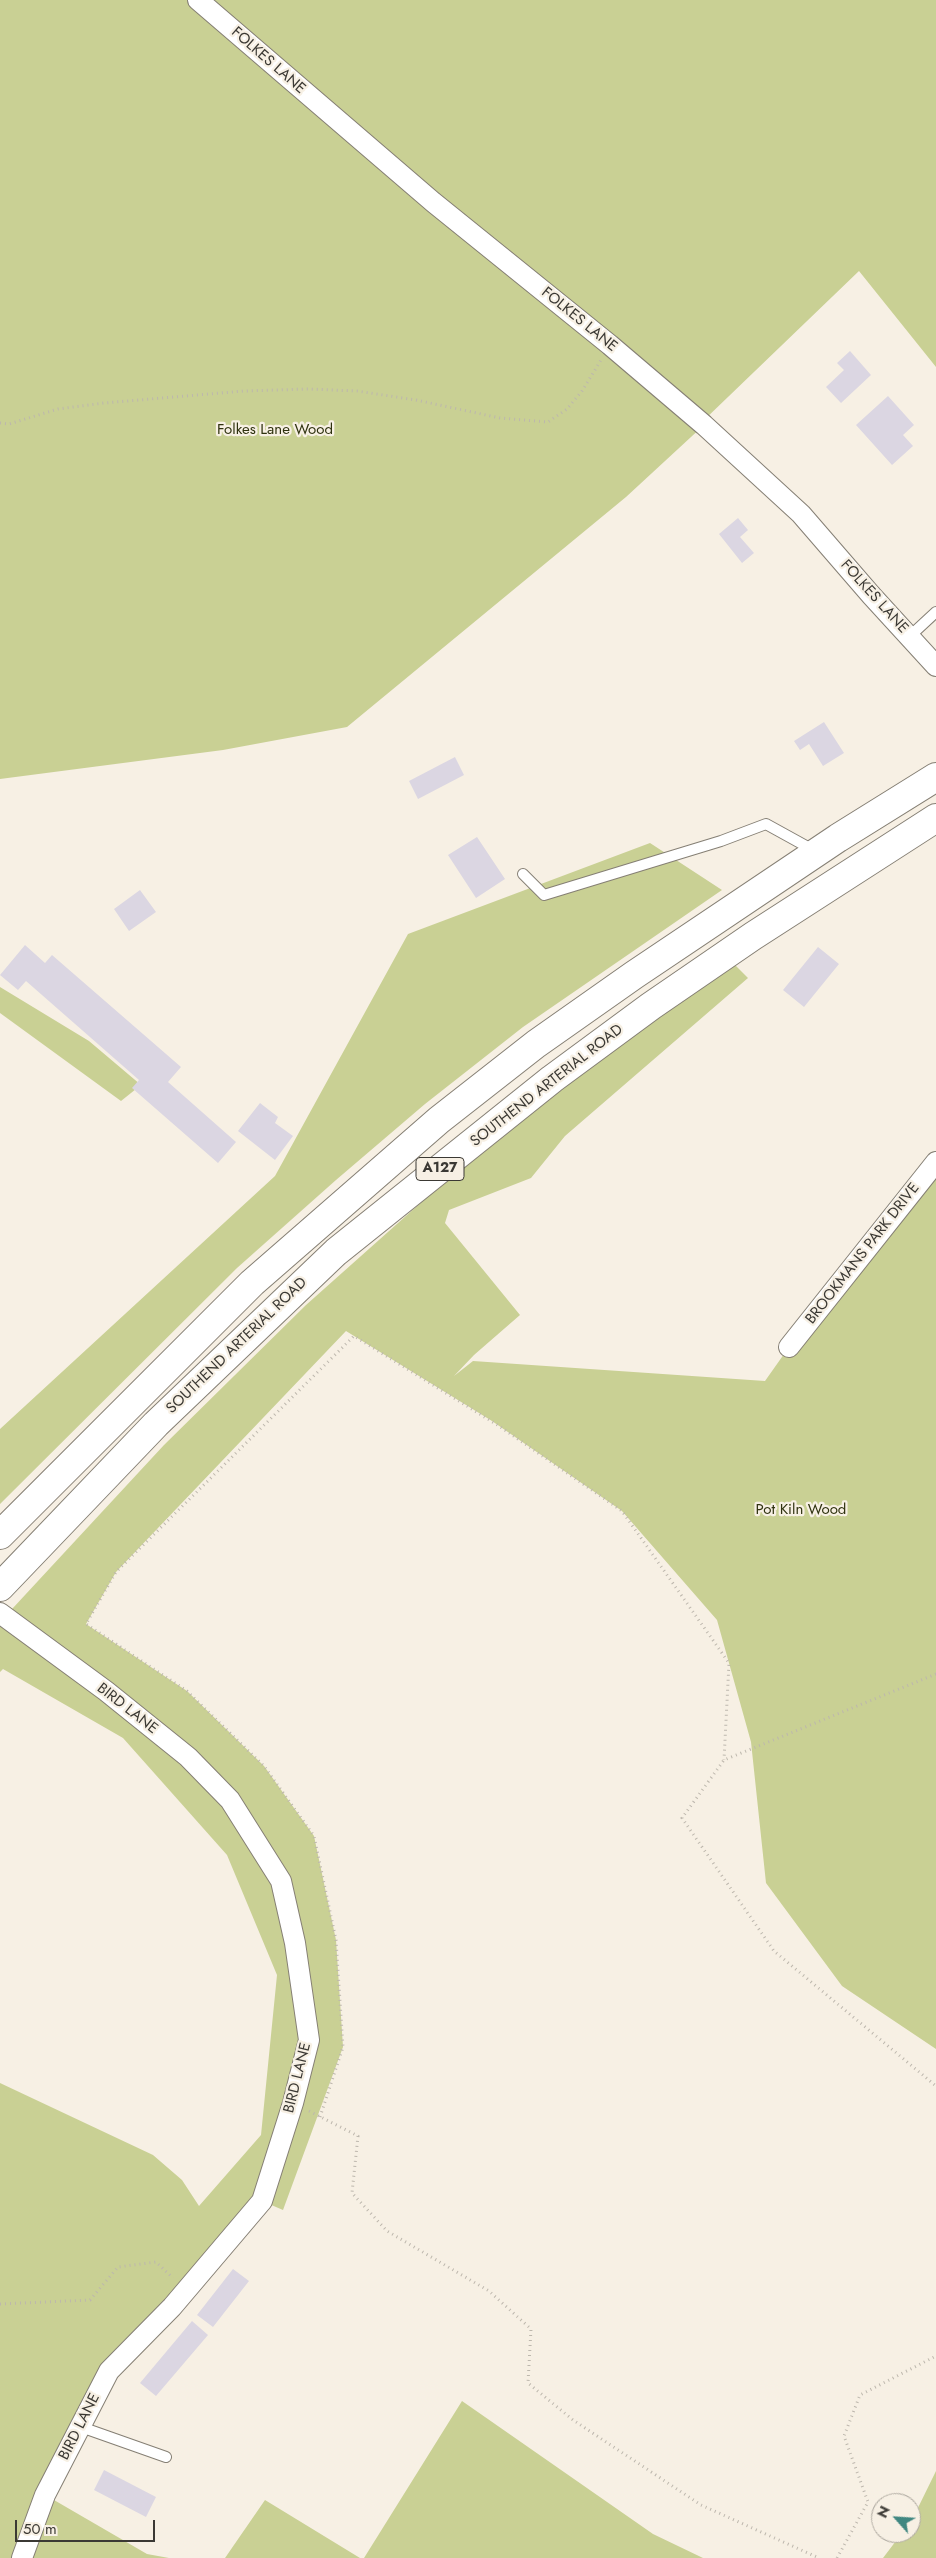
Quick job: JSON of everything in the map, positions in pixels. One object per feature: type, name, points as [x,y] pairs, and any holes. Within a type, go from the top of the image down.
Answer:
[{"type":"highway","name":"A127","points":[[0,1535],[252,1283],[439,1120],[536,1044],[734,906],[936,777]]},
{"type":"highway","name":"SOUTHEND ARTERIAL ROAD","points":[[0,1587],[156,1424],[336,1252],[552,1079],[651,1006],[809,899],[936,818]]},
{"type":"street","name":"FOLKES LANE","points":[[198,0],[433,202],[610,345],[704,425],[801,514],[936,666]]},
{"type":"street","name":"BROOKMANS PARK DRIVE","points":[[789,1347],[936,1162]]},
{"type":"street","name":"BIRD LANE","points":[[0,1614],[106,1691],[188,1757],[230,1800],[282,1881],[295,1943],[309,2040],[293,2103],[262,2201],[187,2290],[109,2371],[45,2495],[22,2558]]},
{"type":"lane","points":[[909,637],[936,612]]},
{"type":"lane","points":[[523,874],[544,895],[721,841],[766,824],[816,852]]},
{"type":"lane","points":[[81,2427],[166,2457]]},
{"type":"path","points":[[0,423],[9,424],[58,409],[104,403],[244,391],[308,389],[357,391],[416,400],[500,418],[548,422],[567,410],[582,391],[610,345]]},
{"type":"path","points":[[320,2117],[343,2047],[336,1940],[314,1836],[264,1766],[187,1691],[86,1624],[116,1572],[354,1336],[499,1426],[622,1511],[729,1663],[724,1760]]},
{"type":"path","points":[[936,1674],[724,1760],[682,1818],[774,1951],[936,2086]]},
{"type":"path","points":[[293,2103],[358,2136],[352,2193],[387,2231],[489,2291],[531,2329],[528,2383],[573,2420],[702,2505],[819,2558]]},
{"type":"path","points":[[0,2304],[90,2300],[118,2267],[156,2262],[187,2290]]},
{"type":"path","points":[[837,2558],[868,2502],[844,2436],[860,2395],[936,2356]]},
{"type":"green space","name":"Folkes Lane Wood","points":[[0,0],[936,0],[936,367],[859,271],[702,422],[704,425],[626,497],[347,727],[223,750],[0,779]]},
{"type":"green space","points":[[650,843],[722,890],[523,1027],[425,1104],[237,1268],[0,1504],[0,1429],[275,1176],[408,934]]},
{"type":"green space","name":"Pot Kiln Wood","points":[[730,960],[748,978],[565,1136],[531,1178],[449,1210],[445,1223],[520,1315],[474,1355],[454,1376],[473,1361],[765,1381],[789,1347],[936,1168],[936,2049],[842,1986],[766,1883],[751,1742],[717,1620],[622,1511],[492,1421],[346,1331],[116,1572],[86,1624],[187,1691],[264,1766],[314,1836],[336,1940],[343,2047],[283,2210],[262,2201],[115,2376],[54,2500],[147,2554],[169,2558],[0,2558],[0,2083],[153,2155],[182,2180],[199,2206],[261,2135],[277,1975],[227,1855],[123,1738],[3,1669],[0,1672],[0,1622],[164,1445],[306,1305],[480,1150]]},
{"type":"green space","points":[[0,987],[89,1041],[141,1085],[121,1101],[0,1013]]},
{"type":"green space","points":[[462,2401],[653,2534],[703,2558],[364,2558]]},
{"type":"green space","points":[[936,2471],[936,2558],[883,2558],[894,2543],[921,2543],[921,2502]]},
{"type":"green space","points":[[265,2500],[360,2558],[225,2558]]},
{"type":"building","points":[[850,351],[871,375],[841,403],[826,387],[844,370],[837,363]]},
{"type":"building","points":[[888,396],[914,425],[903,435],[913,446],[892,465],[856,425]]},
{"type":"building","points":[[738,518],[748,530],[740,537],[754,553],[742,563],[719,534]]},
{"type":"building","points":[[824,722],[844,753],[823,766],[809,744],[800,750],[794,741]]},
{"type":"building","points":[[455,757],[464,775],[418,799],[409,781]]},
{"type":"building","points":[[477,837],[505,879],[476,898],[448,855]]},
{"type":"building","points":[[140,890],[156,912],[129,931],[114,909]]},
{"type":"building","points":[[25,945],[45,963],[52,955],[181,1067],[168,1082],[236,1142],[218,1163],[132,1088],[139,1080],[26,981],[18,990],[0,975]]},
{"type":"building","points":[[818,947],[839,964],[804,1007],[783,990]]},
{"type":"building","points":[[260,1103],[278,1117],[275,1123],[293,1136],[275,1160],[238,1131]]},
{"type":"building","points":[[233,2269],[249,2281],[213,2327],[197,2315]]},
{"type":"building","points":[[192,2321],[208,2335],[156,2396],[140,2383]]},
{"type":"building","points":[[104,2470],[156,2497],[146,2517],[94,2490]]}]
